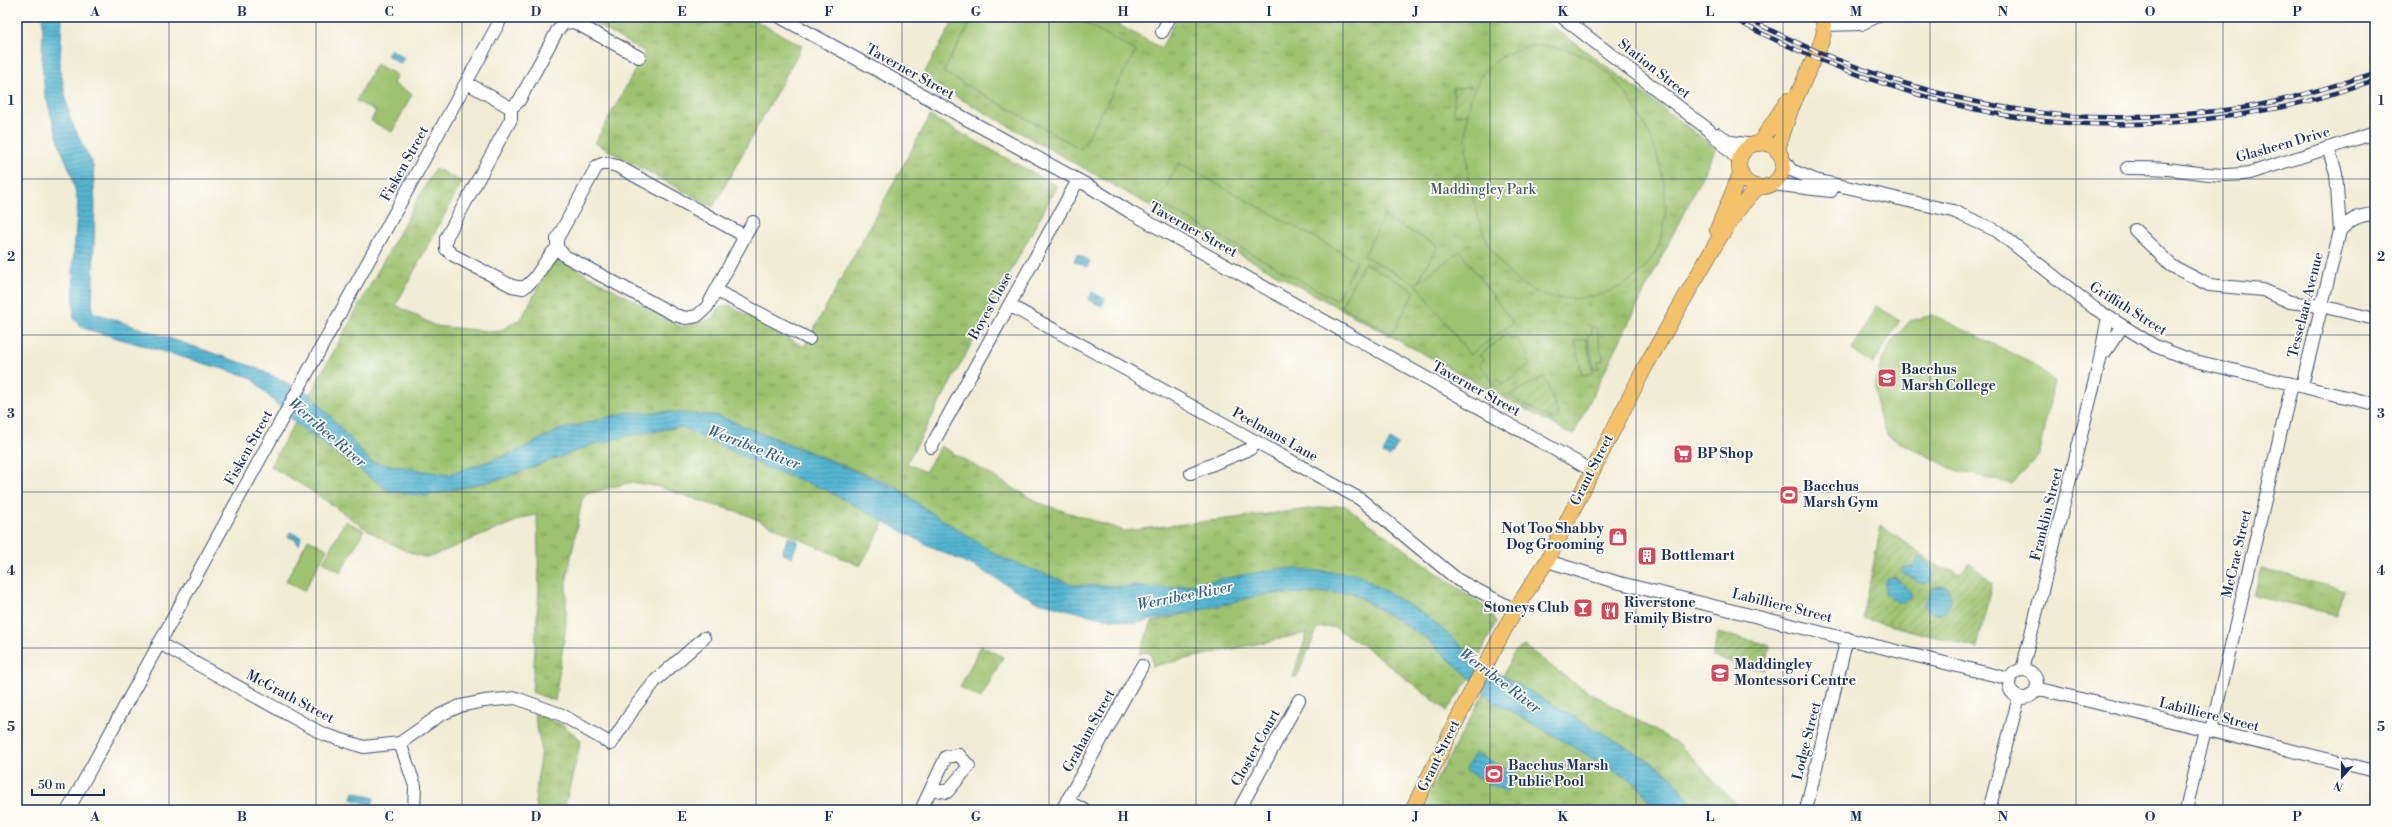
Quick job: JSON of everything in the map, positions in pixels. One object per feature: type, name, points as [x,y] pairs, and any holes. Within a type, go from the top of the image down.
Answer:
[{"type":"main road","points":[[1807,73],[1756,144],[1744,152],[1740,167],[1748,183],[1765,185],[1782,172],[1779,153],[1791,109],[1821,43],[1823,21]]},
{"type":"main road","points":[[1756,144],[1771,146],[1779,153]]},
{"type":"main road","name":"Grant Street","points":[[1694,280],[1740,167]]},
{"type":"main road","name":"Grant Street","points":[[1412,810],[1469,696],[1515,610],[1547,561],[1591,470],[1694,280],[1734,216],[1765,185]]},
{"type":"street","name":"Fisken Street","points":[[68,810],[158,643],[502,17]]},
{"type":"street","name":"Taverner Street","points":[[780,17],[1078,180],[1130,212],[1591,470]]},
{"type":"street","points":[[1162,32],[1170,17]]},
{"type":"street","name":"Station Street","points":[[1562,17],[1709,130],[1731,142],[1756,144]]},
{"type":"street","points":[[1823,21],[1862,24],[1876,17]]},
{"type":"street","points":[[557,248],[546,257],[534,282],[523,288],[512,286],[453,255],[446,249],[446,238],[511,119],[511,108],[519,101],[558,30],[564,22],[574,22],[639,57]]},
{"type":"street","points":[[467,83],[511,108]]},
{"type":"street","name":"Station Street","points":[[1709,130],[1740,167]]},
{"type":"street","name":"Glasheen Drive","points":[[2127,168],[2166,169],[2206,175],[2236,175],[2250,173],[2375,133]]},
{"type":"street","name":"Tesselaar Avenue","points":[[2297,385],[2321,306],[2340,231],[2336,173],[2328,148]]},
{"type":"street","name":"Griffith Street","points":[[1779,153],[1791,170],[1815,180],[1933,206],[1969,216],[1997,231],[2108,317],[2155,346],[2191,360],[2375,404]]},
{"type":"street","points":[[745,236],[617,166],[605,163],[597,166],[595,169],[557,239],[557,248],[565,256],[675,315],[686,318],[697,316],[707,307],[753,222]]},
{"type":"street","name":"Boyes Close","points":[[931,447],[1078,180]]},
{"type":"street","name":"Griffith Street","points":[[1765,185],[1933,206]]},
{"type":"street","points":[[2340,231],[2349,220],[2365,215],[2375,214]]},
{"type":"street","points":[[2135,230],[2172,266],[2214,286],[2263,290],[2290,302],[2321,306],[2375,319]]},
{"type":"street","points":[[717,291],[808,339]]},
{"type":"street","name":"Peelmans Lane","points":[[1009,305],[1360,499],[1458,580],[1515,610]]},
{"type":"street","name":"Franklin Street","points":[[2022,670],[2100,364],[2108,317]]},
{"type":"street","name":"Franklin Street","points":[[2100,364],[2108,346],[2122,327]]},
{"type":"street","name":"McCrae Street","points":[[2186,810],[2297,385]]},
{"type":"street","points":[[1191,473],[1250,449],[1256,442]]},
{"type":"street","name":"Labilliere Street","points":[[1547,561],[1610,580],[2010,679]]},
{"type":"street","name":"McGrath Street","points":[[158,643],[323,734],[364,747],[400,743],[440,715],[460,706],[484,701],[516,698],[562,715],[611,744],[634,708],[656,680],[704,638]]},
{"type":"street","name":"Lodge Street","points":[[1807,805],[1847,638]]},
{"type":"street","name":"Graham Street","points":[[1064,805],[1142,666]]},
{"type":"street","points":[[2022,670],[2032,674],[2035,678],[2036,688],[2029,696],[2019,697],[2010,689],[2010,679],[2012,675],[2022,670]]},
{"type":"street","name":"Labilliere Street","points":[[2036,688],[2375,771]]},
{"type":"street","points":[[1989,810],[2019,697]]},
{"type":"street","name":"Closter Court","points":[[1239,810],[1299,700]]},
{"type":"street","points":[[400,743],[415,786],[414,810]]},
{"type":"street","points":[[921,810],[932,789]]},
{"type":"street","points":[[1064,805],[1084,810]]},
{"type":"green space","points":[[583,17],[749,17],[802,46],[713,207],[595,143],[645,52]]},
{"type":"green space","name":"Maddingley Park","points":[[956,17],[1104,17],[1161,48],[1178,17],[1540,17],[1716,148],[1573,435],[1138,199],[922,77]]},
{"type":"green space","points":[[974,17],[1074,17],[1136,51],[1081,149],[943,72]]},
{"type":"green space","points":[[1531,46],[1567,50],[1584,56],[1599,66],[1617,83],[1634,106],[1648,132],[1658,160],[1665,189],[1665,217],[1659,243],[1646,266],[1634,278],[1611,291],[1594,296],[1559,298],[1537,292],[1518,281],[1502,265],[1489,245],[1473,200],[1469,176],[1466,134],[1472,95],[1480,78],[1492,64],[1509,53]]},
{"type":"green space","points":[[376,64],[397,75],[393,84],[412,94],[392,132],[371,121],[376,111],[356,101]]},
{"type":"green space","points":[[1472,87],[1479,93],[1470,114],[1454,114],[1453,88]]},
{"type":"green space","points":[[930,116],[1057,186],[907,463],[925,472],[941,446],[1039,503],[1125,531],[1344,505],[1486,608],[1496,622],[1477,661],[1430,618],[1283,568],[1173,588],[1074,585],[1002,558],[924,508],[894,485],[718,416],[668,412],[625,413],[559,430],[510,454],[448,475],[371,462],[310,394],[435,168],[462,182],[396,305],[435,326],[498,332],[522,318],[550,264],[562,261],[682,327],[714,318],[719,308],[729,305],[804,347]]},
{"type":"green space","points":[[1179,163],[1357,261],[1336,300],[1157,202]]},
{"type":"green space","points":[[1384,217],[1438,246],[1417,283],[1460,251],[1513,323],[1470,355],[1416,284],[1364,256]]},
{"type":"green space","points":[[1364,263],[1415,291],[1392,334],[1341,306]]},
{"type":"green space","points":[[1876,306],[1900,320],[1873,364],[1852,350]]},
{"type":"green space","points":[[1933,315],[2029,361],[2054,382],[2038,457],[2012,484],[1955,470],[1888,436],[1878,414],[1875,382],[1883,358],[1892,341],[1910,321]]},
{"type":"green space","points":[[1591,327],[1596,327],[1603,360],[1598,361],[1599,368],[1594,369],[1587,335],[1592,334]]},
{"type":"green space","points":[[1507,334],[1512,340],[1515,337],[1529,356],[1526,359],[1530,364],[1502,385],[1498,379],[1493,382],[1479,364],[1484,360],[1480,355]]},
{"type":"green space","points":[[1586,339],[1593,373],[1582,375],[1575,341]]},
{"type":"green space","points":[[1544,376],[1559,416],[1554,421],[1509,396]]},
{"type":"green space","points":[[295,423],[425,496],[504,478],[594,444],[641,433],[682,427],[889,514],[860,566],[742,513],[659,487],[632,482],[586,494],[582,500],[566,583],[566,626],[555,701],[532,692],[539,590],[537,515],[526,517],[427,558],[412,553],[385,540],[359,524],[309,489],[270,466]]},
{"type":"green space","points":[[345,521],[364,530],[341,572],[323,562]]},
{"type":"green space","points":[[1881,526],[1943,569],[1954,570],[1960,574],[1969,562],[1992,583],[1977,648],[1863,618]]},
{"type":"green space","points":[[308,539],[327,549],[304,591],[286,581]]},
{"type":"green space","points":[[2261,568],[2344,590],[2337,615],[2254,595]]},
{"type":"green space","points":[[1351,592],[1423,636],[1470,678],[1446,712],[1445,709],[1364,646],[1334,627],[1318,628],[1297,677],[1293,677],[1307,633],[1153,666],[1151,654],[1147,652],[1139,654],[1152,622],[1266,594]]},
{"type":"green space","points":[[1718,633],[1770,645],[1764,670],[1712,657]]},
{"type":"green space","points":[[981,646],[1003,657],[981,698],[960,687]]},
{"type":"green space","points":[[1525,646],[1572,682],[1680,745],[1742,810],[1696,810],[1669,774],[1628,748],[1503,676],[1515,651]]},
{"type":"green space","points":[[1484,693],[1636,783],[1656,810],[1420,810]]},
{"type":"green space","points":[[534,713],[563,725],[581,740],[564,810],[538,810],[535,803],[541,747]]},
{"type":"water","name":"Werribee River","points":[[43,17],[62,17],[60,68],[70,119],[93,166],[95,207],[92,312],[254,367],[310,394],[371,462],[448,475],[510,454],[559,430],[625,413],[668,412],[718,416],[897,488],[924,508],[1002,558],[1074,585],[1173,588],[1283,568],[1357,574],[1430,618],[1477,661],[1628,748],[1669,774],[1696,810],[1656,810],[1636,783],[1491,700],[1470,678],[1423,636],[1351,592],[1266,594],[1196,611],[1136,623],[1093,616],[1035,601],[974,566],[937,550],[826,490],[767,468],[682,427],[641,433],[594,444],[504,478],[425,496],[389,491],[295,423],[250,377],[83,328],[74,319],[73,263],[78,202],[71,173],[61,149],[45,94],[42,64]]},
{"type":"water","points":[[391,49],[404,58],[400,64],[387,55]]},
{"type":"water","points":[[1077,254],[1090,261],[1087,267],[1074,261]]},
{"type":"water","points":[[1092,292],[1105,299],[1102,306],[1088,300]]},
{"type":"water","points":[[1390,440],[1398,444],[1390,457],[1383,453]]},
{"type":"water","points":[[290,532],[301,537],[299,545],[294,539],[288,537]]},
{"type":"water","points":[[788,537],[798,541],[792,557],[782,553]]},
{"type":"water","points":[[1917,558],[1922,558],[1933,569],[1933,577],[1928,583],[1921,584],[1902,572],[1903,568],[1914,565]]},
{"type":"water","points":[[1895,577],[1911,592],[1911,598],[1903,602],[1897,602],[1885,593],[1885,582],[1888,578]]},
{"type":"water","points":[[1939,586],[1947,587],[1951,601],[1946,611],[1937,614],[1929,611],[1924,604],[1933,588]]},
{"type":"water","points":[[1475,753],[1517,774],[1507,792],[1465,771]]},
{"type":"water","points":[[354,792],[374,798],[372,805],[352,799]]},
{"type":"railway","points":[[1730,17],[1812,56],[1903,90],[1997,114],[2043,121],[2088,124],[2134,124],[2203,120],[2249,113],[2298,103],[2375,80]]},
{"type":"railway","points":[[1745,17],[1822,54],[1904,83],[1945,95],[1987,104],[2072,116],[2157,116],[2242,108],[2293,97],[2375,73]]},
{"type":"place","name":"Bacchus Marsh College","points":[[1887,378]]},
{"type":"place","name":"BP Shop","points":[[1683,454]]},
{"type":"place","name":"Bacchus Marsh Gym","points":[[1789,495]]},
{"type":"place","name":"Not Too Shabby Dog Grooming","points":[[1618,537]]},
{"type":"place","name":"Bottlemart","points":[[1647,556]]},
{"type":"place","name":"Stoneys Club","points":[[1583,608]]},
{"type":"place","name":"Riverstone Family Bistro","points":[[1610,611]]},
{"type":"place","name":"Maddingley Montessori Centre","points":[[1720,673]]},
{"type":"place","name":"Bacchus Marsh Public Pool","points":[[1494,774]]}]
